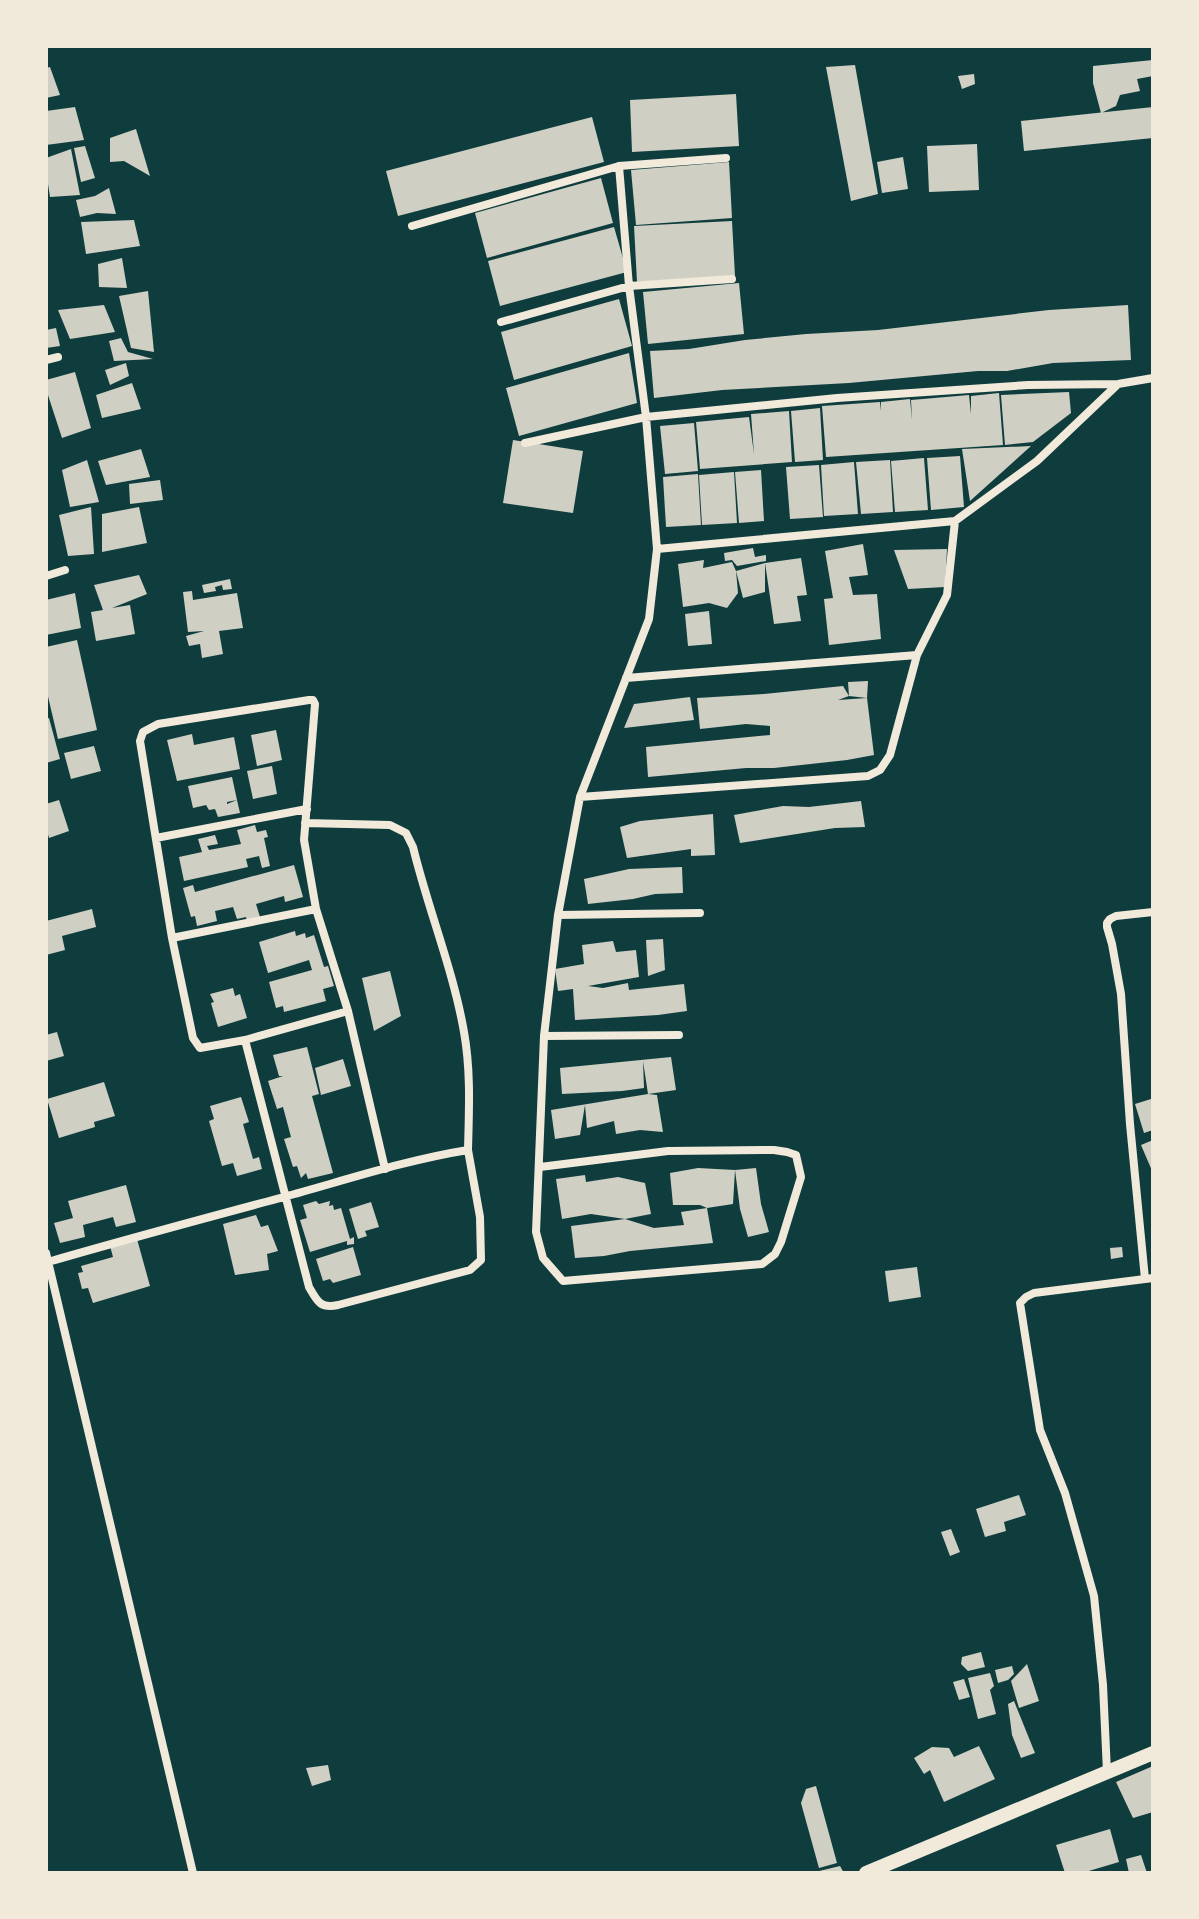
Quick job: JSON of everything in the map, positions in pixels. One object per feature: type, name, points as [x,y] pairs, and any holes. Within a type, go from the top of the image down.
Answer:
[{"type":"street","points":[[412,226],[619,166],[726,158]]},
{"type":"street","points":[[540,1167],[668,1151],[774,1150],[796,1155],[801,1177],[781,1242],[775,1254],[762,1264],[563,1281],[543,1258],[536,1232],[544,1036],[558,915],[580,797],[649,619],[657,549],[619,166]]},
{"type":"street","points":[[501,322],[629,286],[732,279]]},
{"type":"street","points":[[46,360],[58,357]]},
{"type":"street","points":[[525,443],[646,417],[837,398],[1012,386],[1118,384],[1153,378]]},
{"type":"street","points":[[657,549],[955,521],[1037,461],[1118,384]]},
{"type":"street","points":[[580,797],[868,776],[880,770],[890,755],[917,655],[947,595],[955,521]]},
{"type":"street","points":[[46,576],[65,570]]},
{"type":"street","points":[[626,678],[917,655]]},
{"type":"street","points":[[348,1011],[245,1040],[200,1048],[195,1044],[172,938],[140,741],[143,732],[175,720],[313,700],[316,708],[304,840],[316,909],[348,1011],[385,1169]]},
{"type":"street","points":[[156,838],[307,809]]},
{"type":"street","points":[[245,1040],[309,1287],[321,1304],[329,1307],[338,1305],[470,1270],[477,1265],[481,1260],[480,1217],[468,1150],[469,1068],[464,1030],[442,942],[413,847],[406,833],[390,825],[305,823]]},
{"type":"street","points":[[172,938],[316,909]]},
{"type":"street","points":[[1107,1772],[1103,1685],[1094,1596],[1065,1493],[1040,1430],[1020,1303],[1034,1293],[1149,1279],[1130,1124],[1121,994],[1107,923],[1116,916],[1153,912]]},
{"type":"street","points":[[558,915],[700,913]]},
{"type":"street","points":[[544,1036],[679,1035]]},
{"type":"street","points":[[193,1873],[47,1257],[285,1197],[427,1157],[468,1150]]},
{"type":"street","points":[[866,1873],[1153,1753]]},
{"type":"building","points":[[1153,60],[1153,76],[1137,79],[1140,91],[1120,95],[1116,106],[1101,113],[1093,83],[1093,66]]},
{"type":"building","points":[[855,65],[878,194],[851,201],[826,67]]},
{"type":"building","points":[[50,67],[60,95],[46,98],[46,68]]},
{"type":"building","points":[[974,74],[975,84],[962,89],[958,76]]},
{"type":"building","points":[[736,94],[739,146],[632,152],[630,100]]},
{"type":"building","points":[[75,107],[84,140],[46,145],[46,111]]},
{"type":"building","points":[[1153,107],[1153,138],[1024,151],[1021,121]]},
{"type":"building","points":[[592,117],[604,162],[398,216],[386,171]]},
{"type":"building","points":[[136,129],[150,176],[124,161],[110,162],[110,138]]},
{"type":"building","points":[[977,144],[979,190],[929,192],[927,146]]},
{"type":"building","points":[[85,146],[95,178],[81,182],[74,148]]},
{"type":"building","points":[[71,149],[80,195],[50,197],[46,158]]},
{"type":"building","points":[[903,157],[908,189],[882,193],[877,162]]},
{"type":"building","points":[[729,162],[732,218],[636,225],[631,170]]},
{"type":"building","points":[[601,178],[613,223],[487,258],[475,213]]},
{"type":"building","points":[[109,188],[116,214],[97,213],[80,217],[76,200],[95,196]]},
{"type":"building","points":[[134,220],[140,246],[86,254],[81,222]]},
{"type":"building","points":[[732,221],[735,276],[637,282],[634,226]]},
{"type":"building","points":[[614,227],[627,272],[500,306],[488,261]]},
{"type":"building","points":[[122,258],[127,288],[99,287],[98,264]]},
{"type":"building","points":[[739,283],[744,334],[648,344],[643,292]]},
{"type":"building","points":[[148,291],[154,352],[131,348],[119,296]]},
{"type":"building","points":[[619,299],[632,346],[514,380],[501,332]]},
{"type":"building","points":[[104,305],[115,332],[70,339],[58,310]]},
{"type":"building","points":[[1128,305],[1131,360],[1053,363],[1007,371],[722,390],[654,398],[650,351],[806,334],[878,330],[1049,310]]},
{"type":"building","points":[[56,328],[60,346],[46,348],[46,330]]},
{"type":"building","points":[[121,338],[128,352],[153,359],[114,361],[109,341]]},
{"type":"building","points":[[629,353],[637,403],[519,436],[506,388]]},
{"type":"building","points":[[126,363],[129,376],[110,385],[105,370]]},
{"type":"building","points":[[75,372],[91,428],[62,438],[46,380]]},
{"type":"building","points":[[132,383],[141,409],[102,418],[96,395]]},
{"type":"building","points":[[1069,392],[1071,413],[1033,442],[1005,445],[1001,395]]},
{"type":"building","points":[[999,393],[1003,445],[826,457],[822,406],[880,402],[881,411],[881,402],[910,399],[912,420],[911,400],[969,395],[971,414],[971,396]]},
{"type":"building","points":[[820,408],[823,460],[795,462],[791,411]]},
{"type":"building","points":[[789,411],[792,462],[700,469],[696,422],[749,417],[754,454],[751,414]]},
{"type":"building","points":[[694,423],[698,471],[665,474],[660,426]]},
{"type":"building","points":[[513,440],[583,451],[573,513],[503,503]]},
{"type":"building","points":[[1031,446],[970,501],[962,449]]},
{"type":"building","points":[[141,449],[150,477],[106,485],[98,461]]},
{"type":"building","points":[[960,456],[964,507],[931,510],[927,458]]},
{"type":"building","points":[[924,458],[928,510],[895,512],[891,461]]},
{"type":"building","points":[[87,460],[99,502],[70,507],[62,470]]},
{"type":"building","points":[[890,460],[893,512],[861,514],[856,462]]},
{"type":"building","points":[[854,462],[858,514],[824,516],[821,465]]},
{"type":"building","points":[[819,465],[823,517],[790,519],[786,467]]},
{"type":"building","points":[[761,470],[764,521],[739,523],[735,472]]},
{"type":"building","points":[[734,472],[737,523],[702,525],[699,475]]},
{"type":"building","points":[[698,474],[701,525],[666,527],[663,477]]},
{"type":"building","points":[[160,480],[163,500],[130,504],[129,484]]},
{"type":"building","points":[[91,507],[94,554],[68,556],[59,515]]},
{"type":"building","points":[[139,507],[147,543],[102,552],[102,514]]},
{"type":"building","points":[[863,544],[868,575],[849,577],[853,595],[877,594],[881,639],[829,645],[824,599],[833,598],[825,551]]},
{"type":"building","points":[[753,548],[755,557],[766,555],[766,561],[737,566],[732,560],[725,561],[724,553]]},
{"type":"building","points":[[947,549],[945,587],[908,589],[894,550]]},
{"type":"building","points":[[801,558],[807,595],[797,596],[801,621],[774,624],[765,563]]},
{"type":"building","points":[[704,560],[703,568],[732,562],[738,593],[727,608],[709,603],[683,607],[678,564]]},
{"type":"building","points":[[765,563],[765,592],[743,598],[736,571]]},
{"type":"building","points":[[139,575],[147,594],[112,608],[130,605],[135,634],[96,641],[91,612],[103,610],[94,585]]},
{"type":"building","points":[[230,579],[232,589],[223,590],[222,585],[215,587],[216,591],[204,593],[202,585]]},
{"type":"building","points":[[192,591],[193,600],[237,593],[243,628],[219,631],[223,654],[202,658],[200,644],[189,646],[186,636],[204,631],[188,632],[183,592]]},
{"type":"building","points":[[75,593],[81,628],[46,635],[46,600]]},
{"type":"building","points":[[709,611],[712,644],[688,646],[685,614]]},
{"type":"building","points":[[77,640],[97,730],[58,739],[46,688],[46,647]]},
{"type":"building","points":[[868,681],[867,698],[849,696],[848,682]]},
{"type":"building","points":[[843,686],[849,696],[838,700],[867,698],[874,755],[774,768],[648,777],[646,747],[770,735],[770,726],[746,724],[700,729],[697,698]]},
{"type":"building","points":[[690,697],[694,720],[624,728],[634,704]]},
{"type":"building","points":[[49,718],[60,759],[46,763],[46,719]]},
{"type":"building","points":[[276,730],[282,760],[257,766],[251,735]]},
{"type":"building","points":[[192,734],[194,745],[234,737],[240,769],[177,781],[167,740]]},
{"type":"building","points":[[94,746],[101,771],[71,779],[64,753]]},
{"type":"building","points":[[272,766],[277,794],[253,799],[247,771]]},
{"type":"building","points":[[232,777],[240,813],[218,817],[215,809],[209,810],[206,805],[193,808],[188,786]]},
{"type":"building","points":[[59,800],[69,831],[49,838],[46,804]]},
{"type":"building","points":[[861,801],[865,827],[835,828],[740,843],[734,815],[783,806],[809,807]]},
{"type":"building","points":[[713,814],[715,855],[691,856],[691,849],[627,858],[620,827],[640,821]]},
{"type":"building","points":[[255,825],[257,832],[266,830],[268,837],[264,838],[270,866],[262,868],[259,856],[246,859],[248,867],[184,881],[179,857],[202,852],[198,839],[215,835],[218,844],[207,846],[209,850],[241,844],[237,830]]},
{"type":"building","points":[[294,865],[303,897],[285,902],[284,896],[256,904],[260,917],[247,921],[246,917],[237,919],[233,907],[215,911],[217,921],[197,926],[195,916],[191,917],[183,888],[193,885],[195,892]]},
{"type":"building","points":[[682,867],[683,893],[588,904],[584,879],[629,869]]},
{"type":"building","points":[[92,909],[96,927],[62,936],[65,950],[46,955],[46,921]]},
{"type":"building","points":[[295,931],[296,936],[305,933],[306,938],[314,935],[334,986],[323,989],[326,1001],[284,1012],[283,1006],[276,1008],[269,982],[312,970],[309,960],[268,973],[259,942]]},
{"type":"building","points":[[663,939],[665,970],[648,976],[646,940]]},
{"type":"building","points":[[613,941],[616,952],[636,950],[639,977],[588,986],[603,988],[628,983],[629,990],[684,984],[687,1011],[575,1020],[573,989],[558,991],[555,969],[584,964],[582,945]]},
{"type":"building","points":[[390,971],[401,1016],[374,1031],[362,978]]},
{"type":"building","points":[[233,988],[235,996],[240,994],[247,1018],[218,1027],[210,994]]},
{"type":"building","points":[[57,1032],[64,1056],[46,1061],[46,1035]]},
{"type":"building","points":[[307,1047],[319,1094],[312,1096],[333,1173],[308,1179],[306,1173],[301,1178],[297,1166],[293,1167],[284,1139],[291,1137],[283,1107],[277,1109],[268,1081],[283,1076],[279,1076],[273,1055]]},
{"type":"building","points":[[671,1057],[676,1090],[648,1094],[643,1061],[644,1088],[622,1091],[562,1094],[560,1068]]},
{"type":"building","points":[[343,1059],[351,1086],[321,1095],[315,1068]]},
{"type":"building","points":[[104,1082],[115,1116],[94,1122],[95,1127],[59,1138],[47,1099]]},
{"type":"building","points":[[648,1094],[657,1095],[663,1132],[640,1130],[616,1134],[614,1121],[587,1128],[585,1105],[580,1135],[555,1139],[551,1110]]},
{"type":"building","points":[[241,1097],[249,1122],[243,1124],[253,1159],[259,1157],[262,1169],[237,1176],[233,1163],[222,1166],[209,1121],[214,1119],[210,1106]]},
{"type":"building","points":[[1151,1099],[1153,1130],[1144,1133],[1135,1104]]},
{"type":"building","points":[[1153,1140],[1153,1173],[1141,1145]]},
{"type":"building","points":[[698,1168],[735,1170],[733,1204],[707,1208],[673,1205],[670,1173]]},
{"type":"building","points":[[756,1168],[769,1232],[748,1237],[740,1209],[735,1170]]},
{"type":"building","points":[[585,1175],[586,1182],[618,1177],[645,1183],[651,1214],[625,1219],[591,1214],[562,1219],[556,1179]]},
{"type":"building","points":[[126,1185],[136,1222],[116,1227],[113,1217],[83,1225],[85,1237],[60,1243],[54,1223],[73,1218],[68,1201]]},
{"type":"building","points":[[316,1201],[319,1204],[330,1201],[329,1206],[333,1205],[334,1210],[341,1208],[354,1244],[347,1245],[347,1241],[310,1252],[300,1220],[307,1218],[303,1205]]},
{"type":"building","points":[[371,1202],[379,1227],[365,1231],[367,1236],[358,1239],[349,1209]]},
{"type":"building","points":[[707,1208],[713,1243],[575,1258],[571,1226],[625,1219],[654,1228],[684,1225],[681,1212]]},
{"type":"building","points":[[256,1215],[261,1227],[268,1225],[278,1251],[267,1254],[269,1270],[235,1275],[223,1224]]},
{"type":"building","points":[[137,1239],[150,1286],[93,1303],[88,1288],[82,1289],[78,1273],[83,1272],[81,1266],[113,1257],[110,1246]]},
{"type":"building","points":[[353,1247],[361,1275],[333,1283],[330,1279],[323,1281],[316,1259]]},
{"type":"building","points":[[1122,1247],[1123,1257],[1111,1259],[1110,1248]]},
{"type":"building","points":[[917,1267],[921,1297],[889,1302],[885,1271]]},
{"type":"building","points":[[1019,1495],[1026,1515],[1004,1522],[1006,1531],[985,1537],[976,1509]]},
{"type":"building","points":[[951,1529],[960,1552],[950,1556],[941,1532]]},
{"type":"building","points":[[981,1652],[985,1667],[968,1671],[961,1664],[962,1657]]},
{"type":"building","points":[[1027,1664],[1039,1701],[1019,1708],[1011,1681]]},
{"type":"building","points":[[1012,1666],[1014,1674],[998,1683],[995,1670]]},
{"type":"building","points":[[990,1673],[994,1686],[990,1690],[996,1714],[978,1719],[968,1678]]},
{"type":"building","points":[[964,1679],[970,1697],[959,1700],[953,1682]]},
{"type":"building","points":[[1014,1701],[1035,1753],[1021,1758],[1012,1735],[1008,1704]]},
{"type":"building","points":[[979,1746],[995,1779],[944,1802],[930,1770],[924,1774],[914,1758],[932,1747],[949,1748],[954,1757]]},
{"type":"building","points":[[328,1765],[331,1780],[312,1786],[306,1768]]},
{"type":"building","points":[[1153,1766],[1153,1812],[1133,1818],[1116,1782]]},
{"type":"building","points":[[816,1786],[837,1863],[819,1868],[801,1803],[806,1789]]},
{"type":"building","points":[[1110,1829],[1119,1862],[1082,1873],[1065,1873],[1056,1845]]},
{"type":"building","points":[[1141,1855],[1147,1873],[1129,1873],[1126,1859]]},
{"type":"building","points":[[840,1866],[844,1873],[815,1873],[815,1872]]}]
